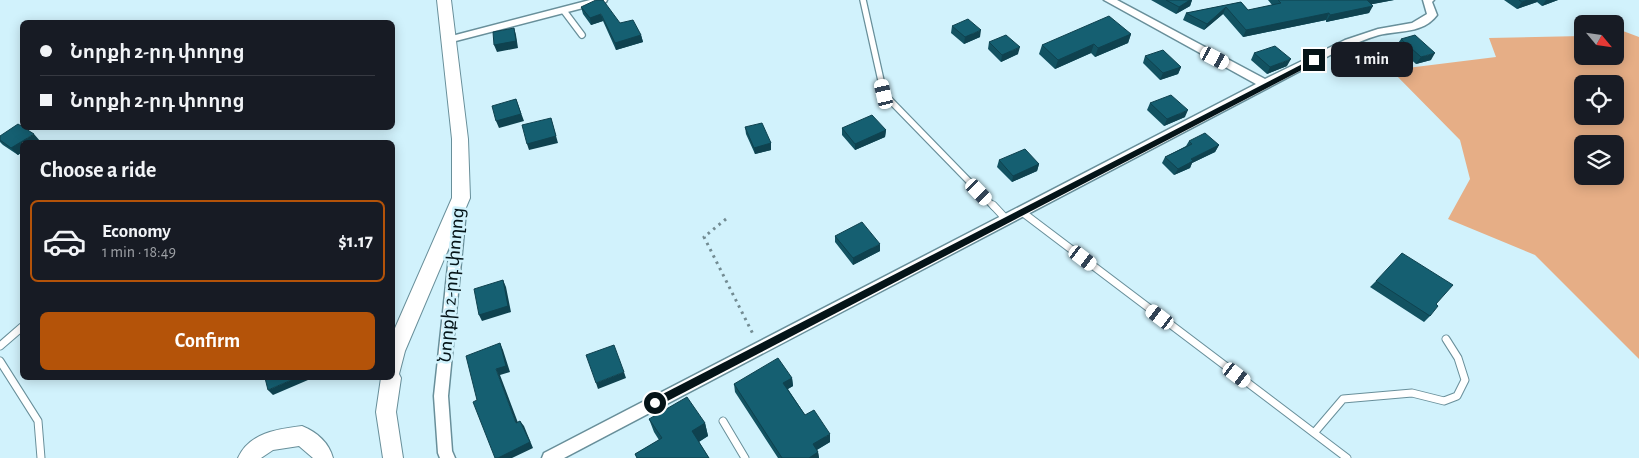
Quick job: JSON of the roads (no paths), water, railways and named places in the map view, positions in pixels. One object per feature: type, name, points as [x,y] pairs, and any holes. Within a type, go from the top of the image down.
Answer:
[{"type":"main road","points":[[444,0],[460,139],[461,198]]},
{"type":"main road","name":"Նորքի 2-րդ փողոց","points":[[395,351],[461,198]]},
{"type":"main road","points":[[391,380],[386,412],[392,458]]},
{"type":"main road","points":[[248,458],[255,448],[277,438],[302,436],[322,451],[323,458]]},
{"type":"street","points":[[448,40],[602,0]]},
{"type":"street","points":[[1109,0],[1265,84]]},
{"type":"street","points":[[549,458],[1265,84],[1300,69],[1329,51],[1354,40],[1428,21],[1432,15],[1428,0]]},
{"type":"street","name":"Նորքի 2-րդ փողոց","points":[[448,458],[445,453],[441,396],[461,198]]},
{"type":"lane","points":[[863,0],[884,94],[1006,219]]},
{"type":"lane","points":[[564,11],[582,35]]},
{"type":"lane","points":[[1022,212],[1347,458]]},
{"type":"lane","points":[[0,346],[20,329]]},
{"type":"lane","points":[[1314,433],[1343,399],[1412,392],[1444,401],[1456,396],[1465,380],[1458,358],[1446,339]]},
{"type":"lane","points":[[0,361],[38,421],[41,458]]},
{"type":"lane","points":[[723,421],[745,458]]}]
